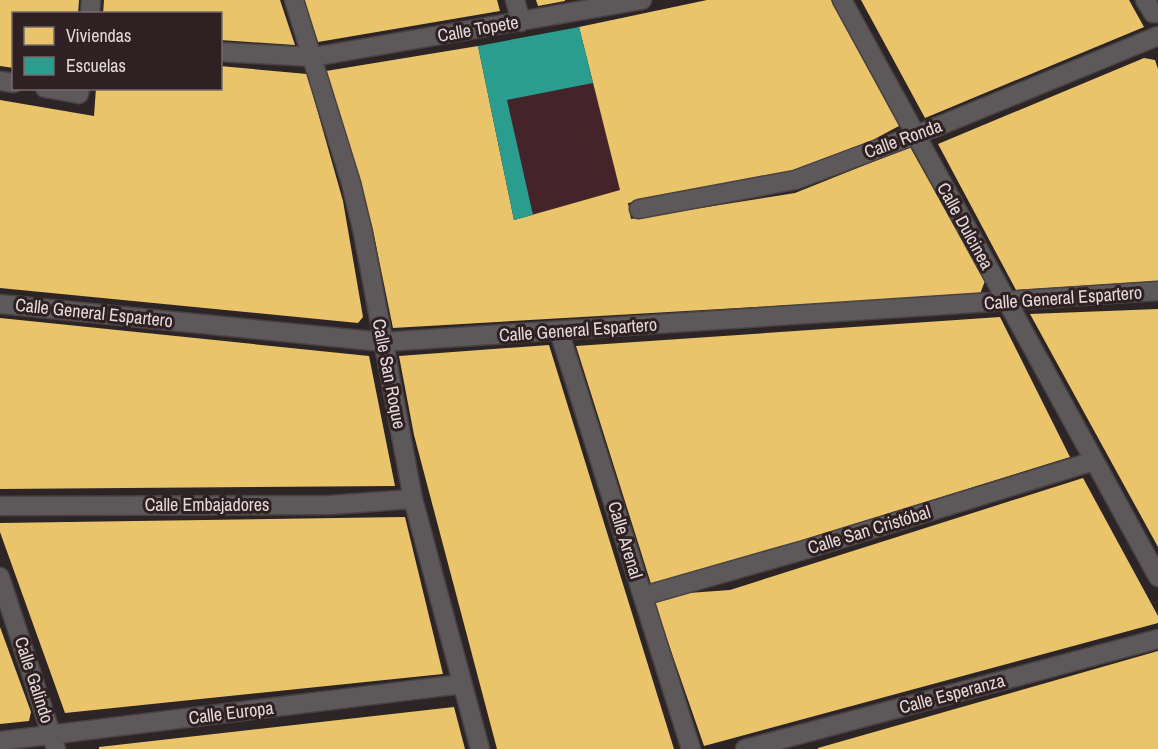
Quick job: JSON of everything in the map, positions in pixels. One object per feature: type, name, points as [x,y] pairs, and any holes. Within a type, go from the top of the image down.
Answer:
[{"type":"street","name":"Calle San Roque","points":[[294,0],[351,183],[363,233],[413,500],[480,749]]},
{"type":"street","points":[[515,0],[521,22]]},
{"type":"street","name":"Calle Topete","points":[[222,52],[313,57],[642,0]]},
{"type":"street","name":"Calle Dulcinea","points":[[842,0],[1158,577]]},
{"type":"street","name":"Calle Ronda","points":[[639,209],[795,180],[1158,36]]},
{"type":"street","points":[[56,90],[79,94],[80,90]]},
{"type":"street","name":"Calle General Espartero","points":[[0,304],[384,342],[1008,303],[1158,291]]},
{"type":"street","name":"Calle Arenal","points":[[560,331],[691,749]]},
{"type":"street","name":"Calle San Cristóbal","points":[[643,596],[804,550],[1094,461]]},
{"type":"street","name":"Calle Embajadores","points":[[0,506],[330,505],[413,500]]},
{"type":"street","name":"Calle Galindo","points":[[0,577],[54,742]]},
{"type":"street","name":"Calle Esperanza","points":[[746,749],[1158,639]]},
{"type":"street","name":"Calle Europa","points":[[0,741],[54,742],[462,684]]},
{"type":"shaded area","points":[[593,83],[620,190],[533,215],[507,100]]},
{"type":"building: Viviendas","points":[[0,0],[79,0],[78,12],[12,12],[12,68],[0,66]]},
{"type":"building: Viviendas","points":[[104,0],[280,0],[295,45],[222,40],[222,12],[103,12]]},
{"type":"building: Viviendas","points":[[304,0],[497,0],[500,11],[318,42]]},
{"type":"building: Viviendas","points":[[536,0],[565,0],[565,1],[538,6]]},
{"type":"building: Viviendas","points":[[707,0],[831,0],[899,126],[856,149],[791,172],[628,203],[631,219],[795,193],[910,147],[985,281],[980,294],[393,328],[372,226],[326,71],[478,46],[514,220],[620,190],[579,27]]},
{"type":"building: Viviendas","points":[[861,0],[1129,0],[1144,27],[925,118]]},
{"type":"building: Viviendas","points":[[1144,58],[1155,60],[1158,69],[1158,281],[1016,290],[938,144]]},
{"type":"building: Viviendas","points":[[222,66],[307,74],[343,201],[363,317],[358,323],[0,288],[0,100],[94,116],[96,90],[222,90]]},
{"type":"building: Viviendas","points":[[1158,309],[1158,547],[1030,314]]},
{"type":"building: Viviendas","points":[[1000,317],[1070,457],[652,587],[576,346]]},
{"type":"building: Viviendas","points":[[0,318],[369,356],[395,486],[0,489]]},
{"type":"building: Viviendas","points":[[549,345],[674,749],[497,749],[414,435],[399,356]]},
{"type":"building: Viviendas","points":[[1083,478],[1158,616],[1158,623],[704,746],[654,602],[688,593],[730,590]]},
{"type":"building: Viviendas","points":[[405,517],[443,674],[65,713],[0,532],[0,523]]},
{"type":"building: Viviendas","points":[[0,627],[31,712],[29,721],[0,724]]},
{"type":"building: Viviendas","points":[[1158,651],[1158,749],[818,749],[818,748]]},
{"type":"building: Viviendas","points":[[454,707],[465,749],[99,749],[99,747]]},
{"type":"building: Escuelas","points":[[579,27],[593,83],[507,100],[533,215],[514,220],[478,46]]}]
